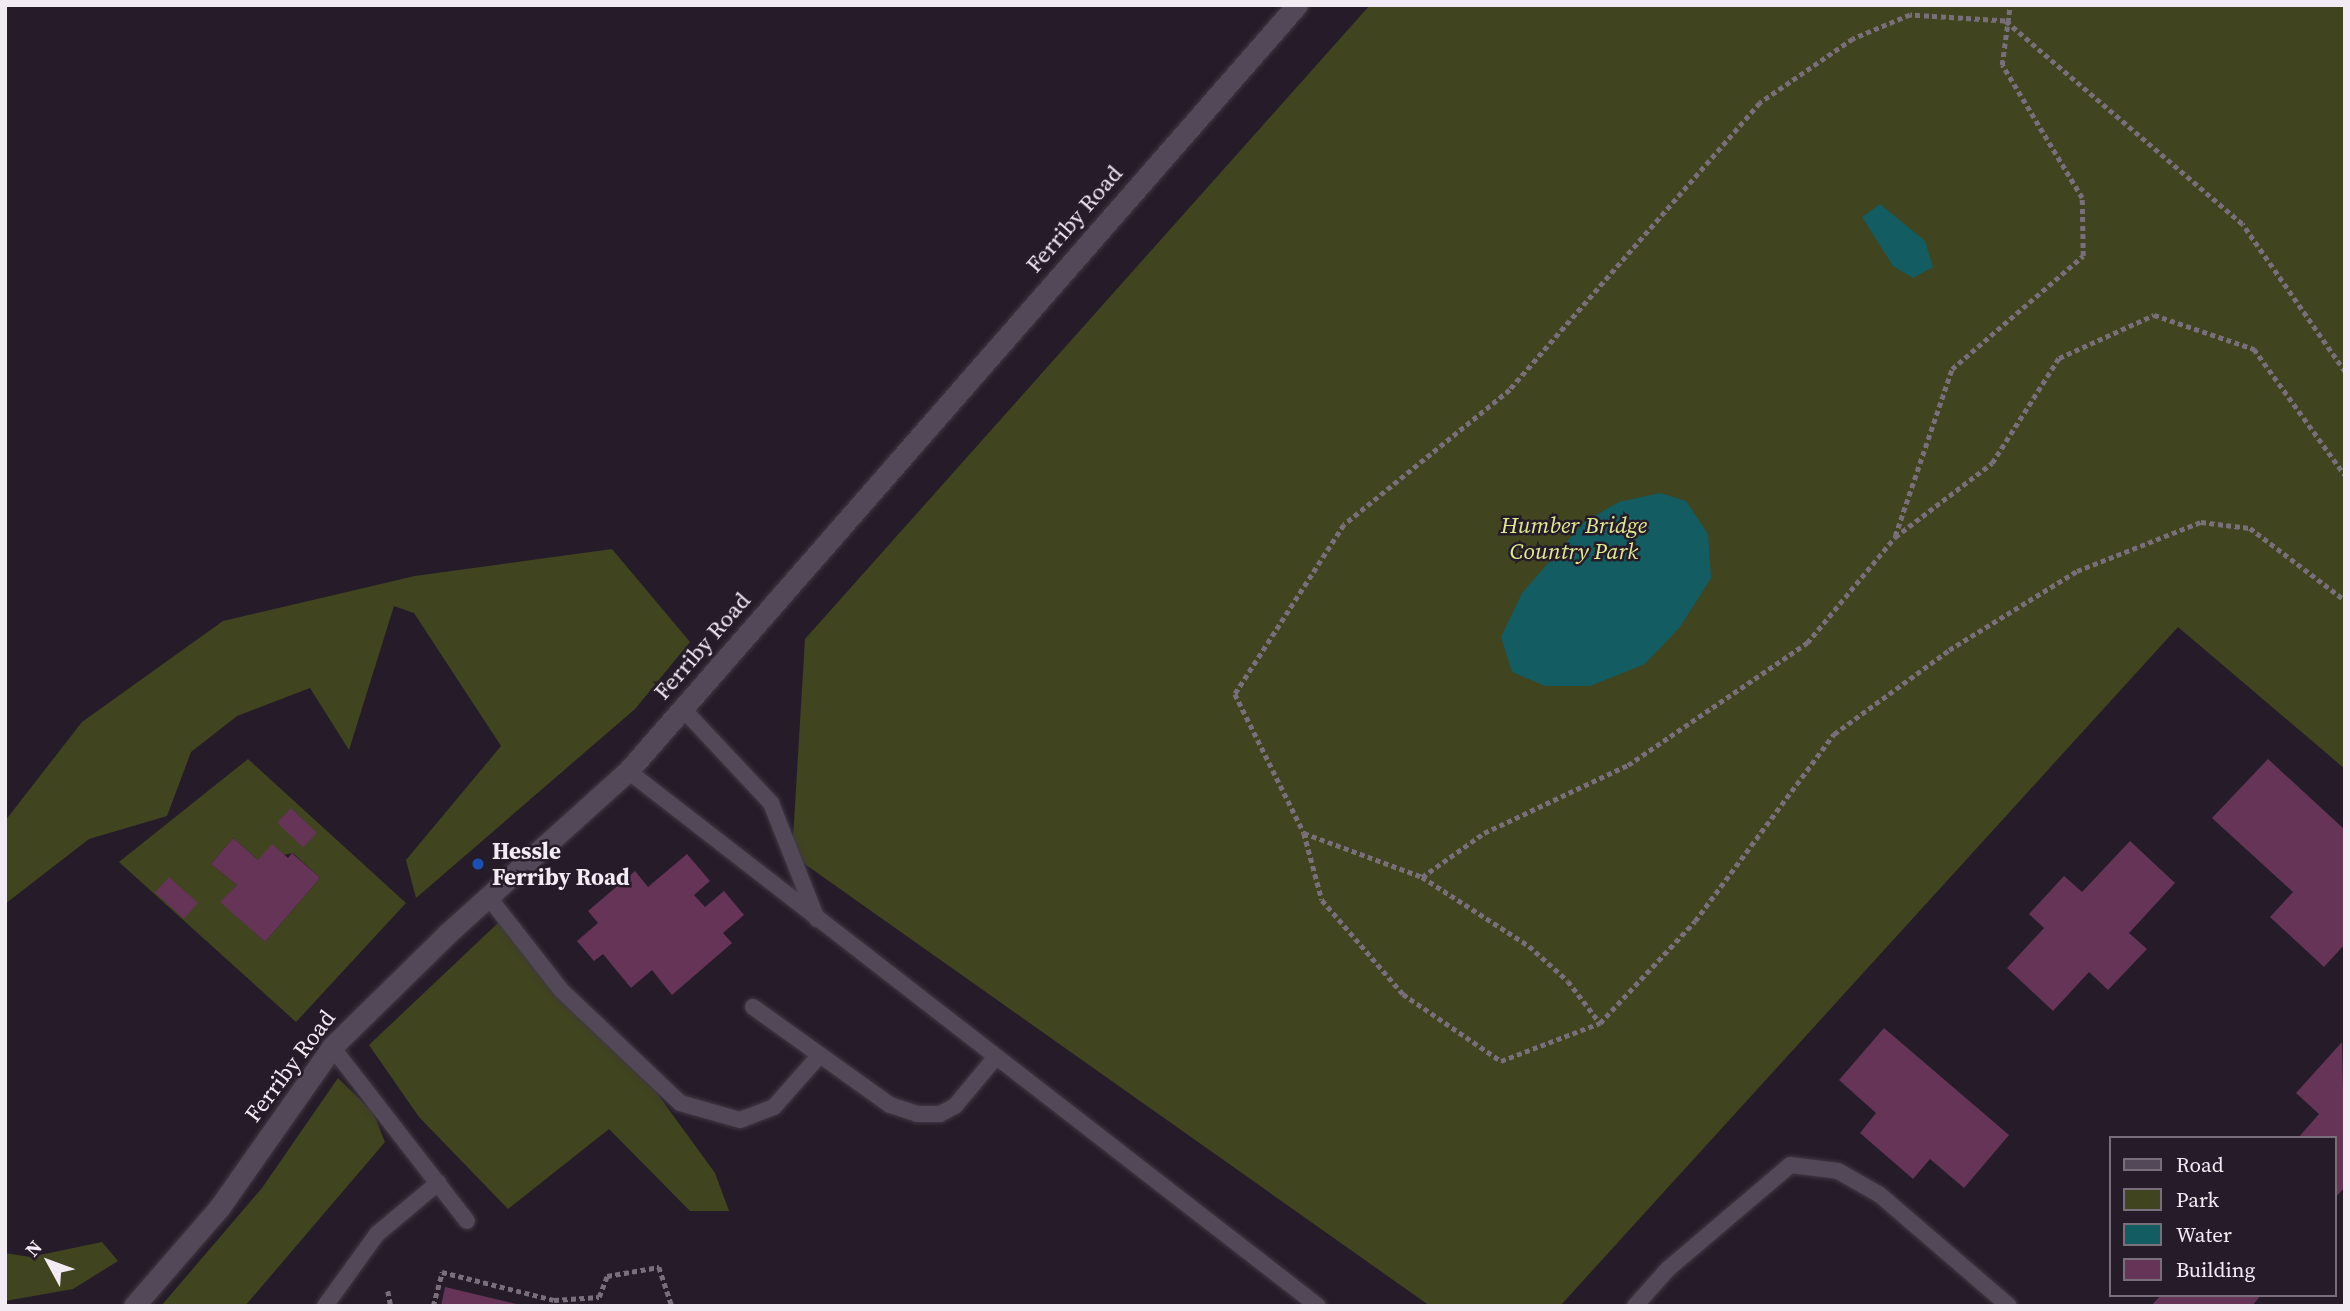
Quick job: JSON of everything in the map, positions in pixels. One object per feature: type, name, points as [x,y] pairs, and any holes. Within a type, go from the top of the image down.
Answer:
[{"type":"street","name":"Ferriby Road","points":[[134,1306],[219,1208],[332,1047],[628,771],[1297,5]]},
{"type":"lane","points":[[683,709],[771,803],[817,921]]},
{"type":"lane","points":[[628,771],[817,921],[1318,1306]]},
{"type":"lane","points":[[490,898],[561,990],[680,1104],[740,1120],[774,1107],[818,1057]]},
{"type":"lane","points":[[753,1007],[818,1057],[890,1105],[940,1114],[955,1106],[995,1058]]},
{"type":"lane","points":[[332,1047],[467,1221]]},
{"type":"lane","points":[[1635,1306],[1668,1269],[1790,1165],[1838,1171],[1880,1195],[2009,1306]]},
{"type":"lane","points":[[325,1306],[377,1234],[438,1183]]},
{"type":"path","points":[[1895,537],[1952,369],[2083,256],[2082,198],[2002,65],[2005,21],[2010,5]]},
{"type":"path","points":[[2345,372],[2242,224],[2005,21],[1910,15],[1853,39],[1760,103],[1510,390],[1345,525],[1235,694],[1304,833],[1322,900],[1394,983],[1501,1061],[1600,1023],[1695,921],[1834,734],[1949,650],[2077,571],[2202,522],[2250,528],[2345,600]]},
{"type":"path","points":[[1422,877],[1484,833],[1628,765],[1807,643],[1895,537],[1992,463],[2059,358],[2154,315],[2254,349],[2345,475]]},
{"type":"path","points":[[1304,833],[1422,877],[1529,946],[1569,981],[1600,1023]]},
{"type":"path","points":[[433,1306],[442,1272],[554,1300],[599,1297],[607,1276],[659,1267],[672,1306]]},
{"type":"path","points":[[388,1291],[391,1306]]},
{"type":"green space","name":"Humber Bridge Country Park","points":[[1370,5],[2345,5],[2345,769],[2178,627],[1560,1306],[1430,1306],[792,855],[805,639]]},
{"type":"green space","points":[[612,549],[690,642],[635,709],[416,898],[406,860],[501,746],[414,613],[394,606],[349,750],[310,688],[237,716],[191,752],[167,816],[89,839],[5,904],[5,821],[82,722],[223,621],[415,576]]},
{"type":"green space","points":[[248,759],[406,903],[296,1022],[119,862]],"holes":[[[233,838],[258,860],[293,853],[320,878],[265,942],[221,902],[237,885],[211,864]]]},
{"type":"green space","points":[[499,922],[656,1092],[715,1173],[729,1211],[690,1211],[609,1129],[508,1209],[419,1117],[369,1045]]},
{"type":"green space","points":[[338,1078],[373,1112],[385,1142],[245,1306],[161,1306],[262,1188]]},
{"type":"green space","points":[[102,1242],[118,1261],[73,1289],[5,1301],[5,1253],[30,1257]]},
{"type":"water","points":[[1880,204],[1925,241],[1933,267],[1913,278],[1893,266],[1862,217]]},
{"type":"water","points":[[1660,493],[1686,501],[1708,534],[1711,578],[1680,627],[1645,664],[1590,686],[1545,686],[1512,672],[1501,637],[1522,593],[1584,522],[1619,502]]},
{"type":"building","points":[[2268,759],[2345,830],[2345,944],[2324,967],[2270,917],[2293,892],[2212,818]]},
{"type":"building","points":[[291,808],[317,833],[303,847],[277,822]]},
{"type":"building","points":[[233,838],[258,860],[272,844],[288,858],[292,853],[320,878],[265,942],[220,902],[237,885],[211,864]]},
{"type":"building","points":[[2130,841],[2175,883],[2129,933],[2147,949],[2108,990],[2089,972],[2053,1011],[2007,968],[2044,928],[2029,914],[2064,876],[2082,892]]},
{"type":"building","points":[[687,854],[710,881],[694,895],[705,907],[724,891],[744,915],[723,933],[732,943],[672,995],[652,970],[631,988],[603,954],[594,961],[577,941],[598,923],[588,911],[635,871],[648,887]]},
{"type":"building","points":[[169,877],[198,903],[184,919],[155,893]]},
{"type":"building","points":[[1884,1028],[2009,1135],[1964,1188],[1930,1159],[1913,1179],[1860,1133],[1876,1113],[1839,1080]]},
{"type":"building","points":[[2342,1042],[2345,1187],[2336,1197],[2336,1136],[2300,1136],[2319,1114],[2296,1093]]},
{"type":"building","points":[[445,1287],[521,1305],[521,1306],[441,1306]]},
{"type":"building","points":[[2159,1297],[2259,1297],[2252,1306],[2151,1306]]},
{"type":"place","name":"Hessle Ferriby Road","points":[[478,864]]}]
